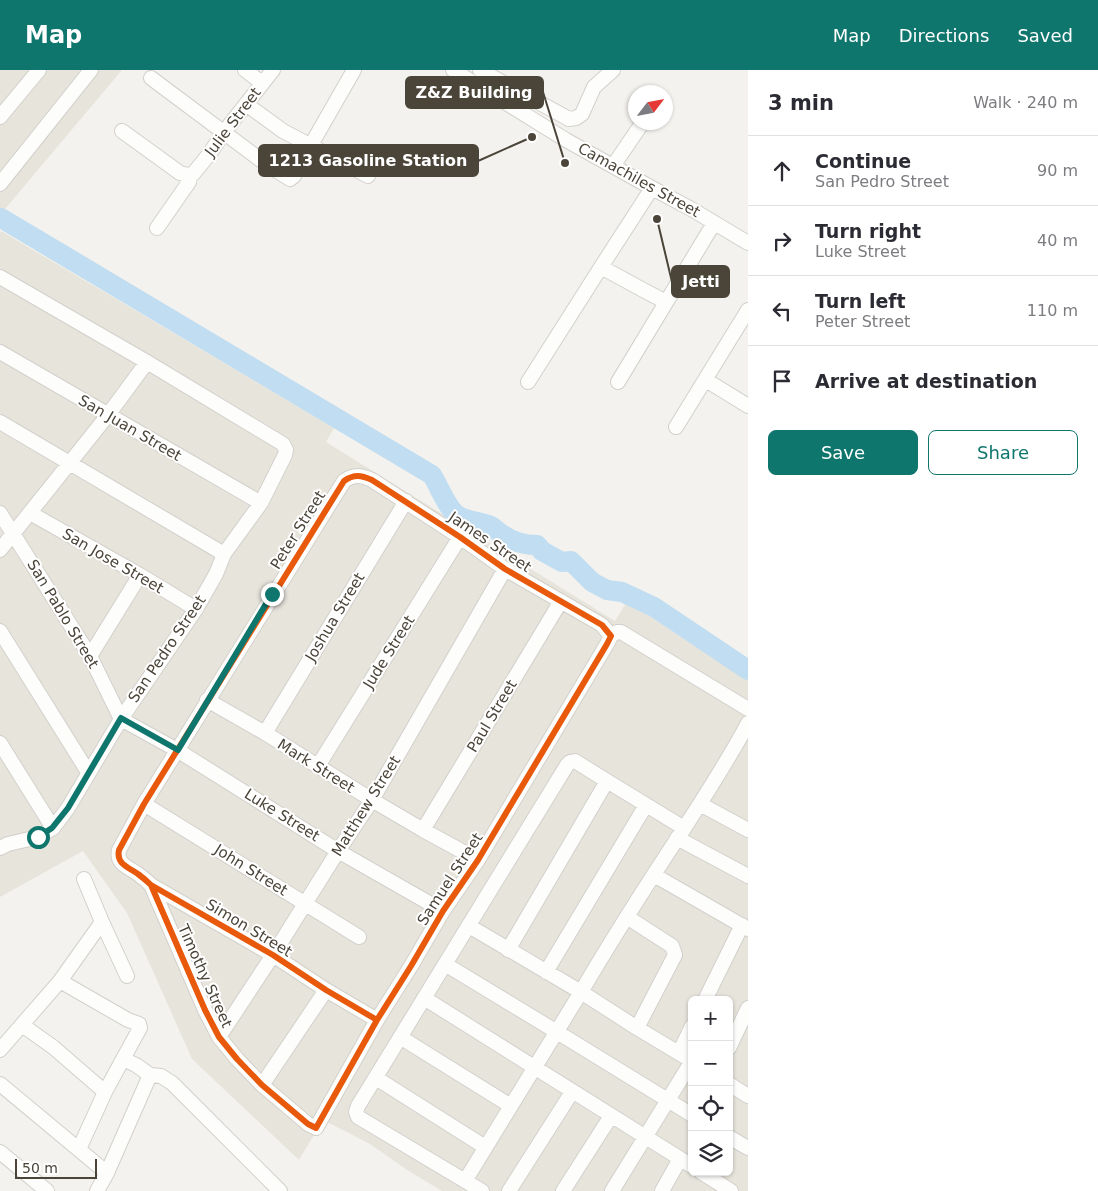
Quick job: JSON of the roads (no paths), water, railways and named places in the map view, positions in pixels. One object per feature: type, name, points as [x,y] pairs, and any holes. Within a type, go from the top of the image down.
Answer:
[{"type":"street","points":[[0,117],[39,70]]},
{"type":"street","points":[[0,184],[91,70]]},
{"type":"street","points":[[245,70],[262,83]]},
{"type":"street","name":"Julie Street","points":[[157,228],[189,182],[190,175],[273,70]]},
{"type":"street","points":[[151,78],[266,164],[290,179],[294,176],[354,70]]},
{"type":"street","name":"Camachiles Street","points":[[452,70],[566,140],[693,210],[748,243]]},
{"type":"street","points":[[480,70],[569,119],[576,118],[582,114],[594,87],[613,70]]},
{"type":"street","points":[[246,104],[283,131],[368,176]]},
{"type":"street","points":[[613,166],[638,130]]},
{"type":"street","points":[[122,131],[180,173],[190,175]]},
{"type":"street","points":[[528,382],[652,188]]},
{"type":"street","points":[[618,382],[714,223]]},
{"type":"street","points":[[601,266],[666,302]]},
{"type":"street","points":[[0,550],[108,415],[147,362],[4,279]]},
{"type":"street","points":[[676,427],[706,380],[744,327],[748,310]]},
{"type":"street","name":"San Juan Street","points":[[0,352],[261,503]]},
{"type":"street","name":"San Pedro Street","points":[[0,848],[8,844],[38,837],[52,828],[68,808],[121,718],[196,610],[216,574],[224,554],[261,503],[285,456],[286,450],[283,444],[147,362]]},
{"type":"street","points":[[706,380],[748,406]]},
{"type":"street","points":[[0,422],[224,554]]},
{"type":"street","name":"James Street","points":[[344,480],[355,475],[364,477],[406,501],[505,569],[602,625],[609,640]]},
{"type":"street","name":"Peter Street","points":[[119,850],[144,804],[207,700],[344,480]]},
{"type":"street","name":"Joshua Street","points":[[265,733],[406,501]]},
{"type":"street","name":"San Pablo Street","points":[[0,512],[90,656],[121,718]]},
{"type":"street","name":"San Jose Street","points":[[30,513],[140,575],[196,610]]},
{"type":"street","name":"Jude Street","points":[[318,766],[460,537]]},
{"type":"street","name":"Matthew Street","points":[[219,1037],[372,800],[505,569]]},
{"type":"street","points":[[90,656],[140,575]]},
{"type":"street","name":"Paul Street","points":[[423,830],[561,601]]},
{"type":"street","points":[[0,631],[88,772]]},
{"type":"street","points":[[609,640],[617,632],[622,632],[748,709]]},
{"type":"street","name":"Samuel Street","points":[[316,1128],[377,1020],[443,911],[478,860],[609,640]]},
{"type":"street","name":"Mark Street","points":[[207,700],[265,733],[372,800],[478,860]]},
{"type":"street","name":"Luke Street","points":[[121,718],[178,750],[338,851],[443,911]]},
{"type":"street","points":[[465,1181],[627,917],[700,804],[748,723]]},
{"type":"street","points":[[0,743],[52,828]]},
{"type":"street","points":[[482,1191],[358,1117],[356,1112],[444,964],[570,762],[575,762],[646,805],[681,833],[748,876]]},
{"type":"street","points":[[508,950],[607,781]]},
{"type":"street","name":"John Street","points":[[144,804],[359,937]]},
{"type":"street","points":[[700,804],[748,830]]},
{"type":"street","points":[[546,972],[646,805]]},
{"type":"street","name":"Simon Street","points":[[119,850],[118,855],[122,865],[273,955],[326,990],[377,1020]]},
{"type":"street","points":[[654,875],[745,927],[707,996]]},
{"type":"street","points":[[84,879],[127,976]]},
{"type":"street","name":"Timothy Street","points":[[151,884],[205,1010],[219,1037],[262,1085],[308,1124],[316,1128]]},
{"type":"street","points":[[627,917],[672,946],[675,955],[637,1028]]},
{"type":"street","points":[[0,1050],[60,981],[102,922]]},
{"type":"street","points":[[469,926],[582,992],[688,1059]]},
{"type":"street","points":[[444,964],[688,1113]]},
{"type":"street","points":[[60,981],[139,1024],[140,1028],[106,1092],[79,1149]]},
{"type":"street","points":[[262,1085],[326,990]]},
{"type":"street","points":[[424,998],[686,1163],[662,1191]]},
{"type":"street","points":[[732,1041],[748,1008]]},
{"type":"street","points":[[22,1025],[53,1047],[106,1092]]},
{"type":"street","points":[[679,1053],[688,1034]]},
{"type":"street","points":[[400,1037],[511,1106]]},
{"type":"street","points":[[123,1059],[150,1075],[161,1076],[172,1084],[280,1191]]},
{"type":"street","points":[[612,1191],[688,1067]]},
{"type":"street","points":[[97,1191],[107,1173],[150,1075]]},
{"type":"street","points":[[376,1078],[485,1147]]},
{"type":"street","points":[[0,1084],[107,1173]]},
{"type":"street","points":[[732,1086],[748,1096]]},
{"type":"street","points":[[509,1191],[572,1092]]},
{"type":"street","points":[[563,1191],[611,1116]]},
{"type":"street","points":[[733,1139],[748,1148]]},
{"type":"street","points":[[0,1152],[47,1191]]},
{"type":"street","points":[[706,1176],[723,1189]]},
{"type":"waterway","points":[[0,219],[432,475],[453,512],[457,515],[491,526],[515,541],[537,545],[542,551],[562,562],[571,561],[592,582],[607,590],[622,592],[654,607],[748,670]]},
{"type":"place","name":"1213 Gasoline Station","points":[[532,137]]},
{"type":"place","name":"Z&Z Building","points":[[565,163]]},
{"type":"place","name":"Jetti","points":[[657,219]]}]
